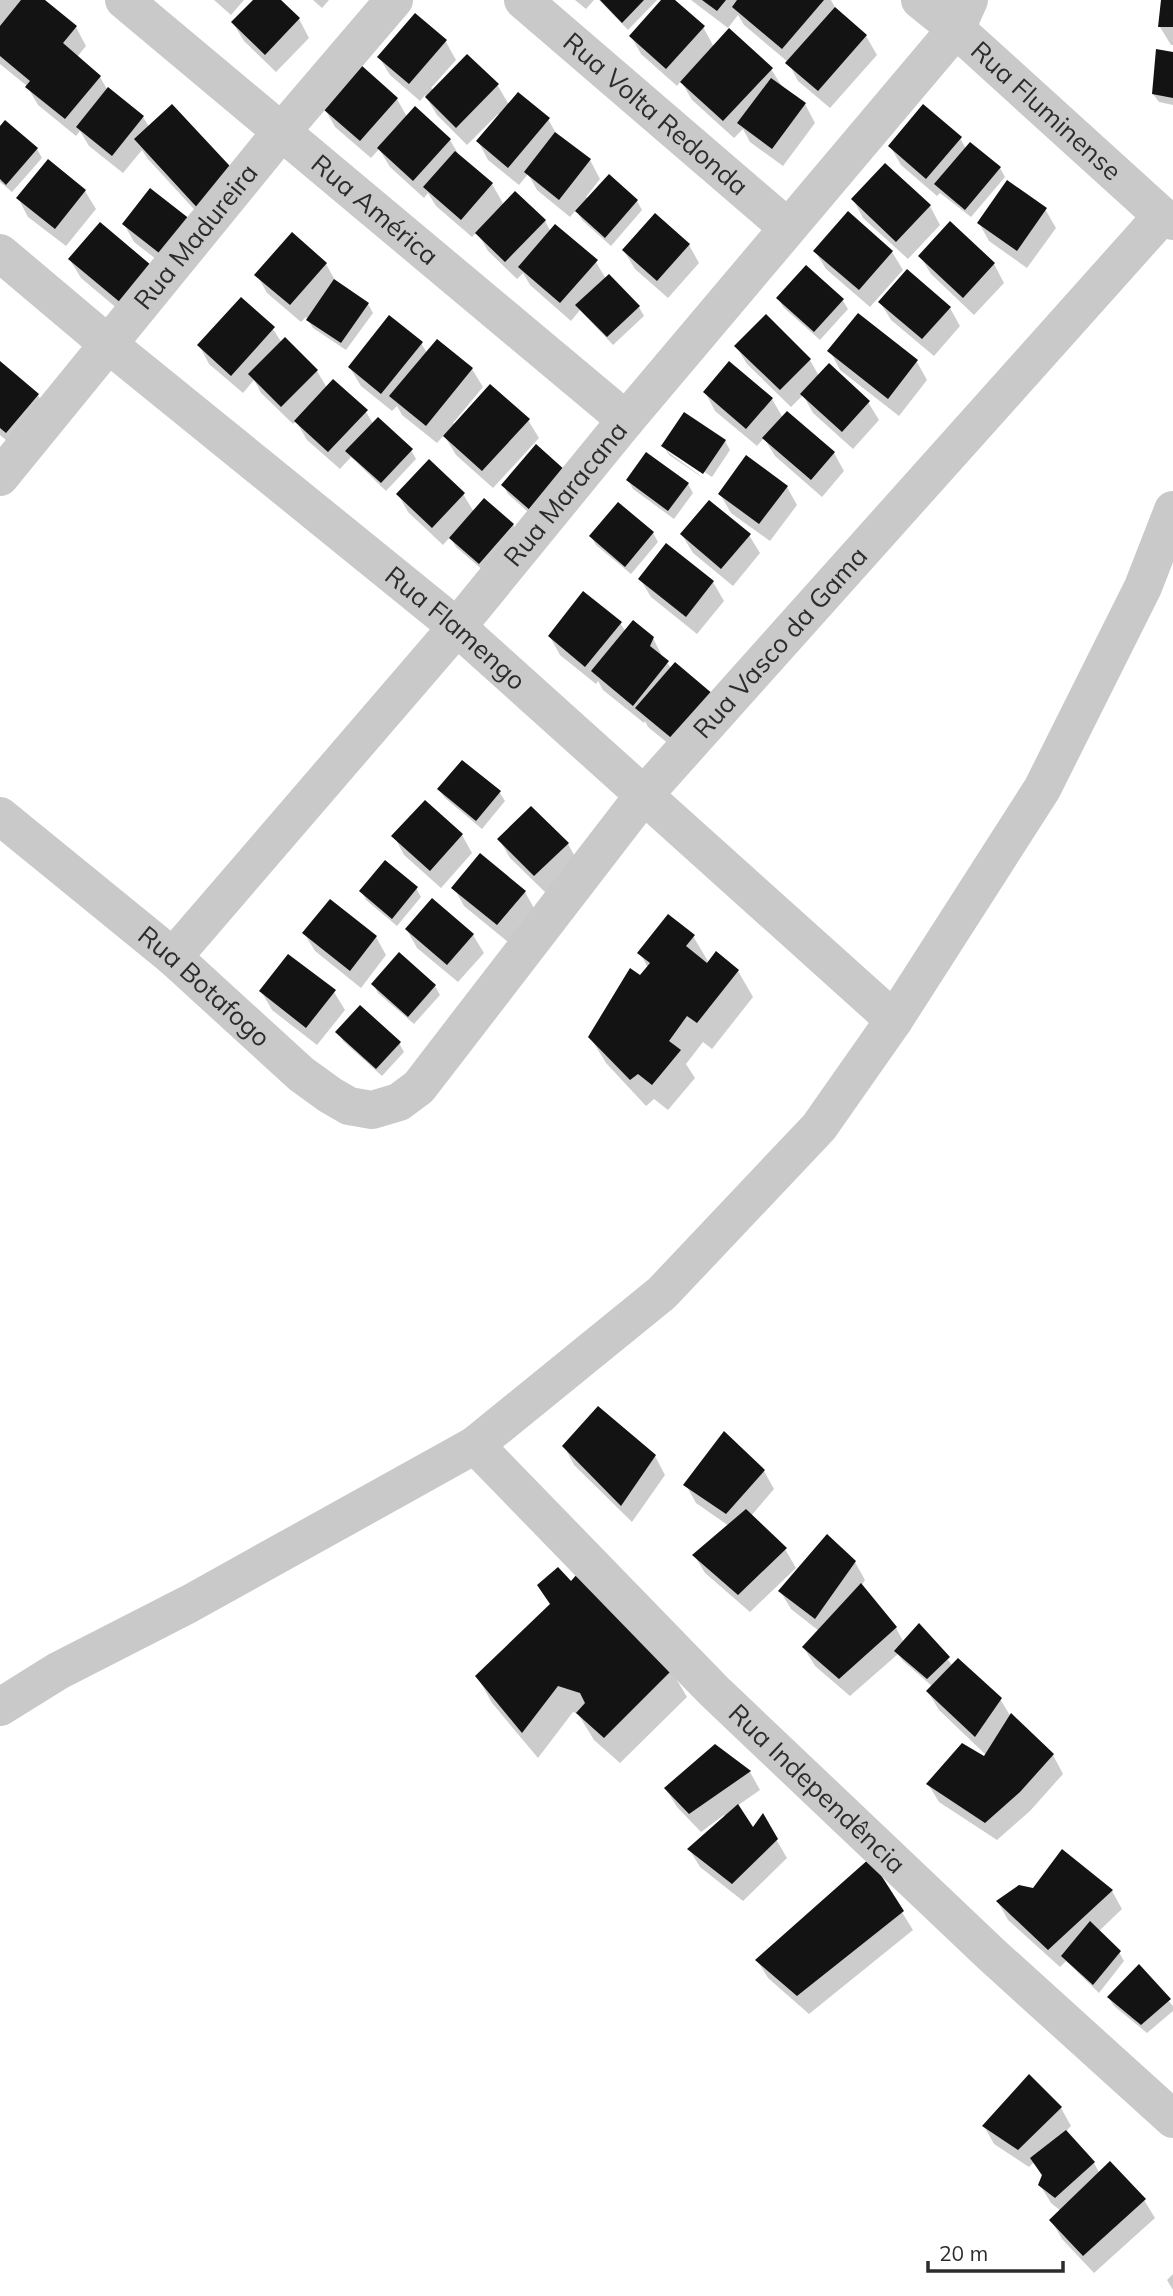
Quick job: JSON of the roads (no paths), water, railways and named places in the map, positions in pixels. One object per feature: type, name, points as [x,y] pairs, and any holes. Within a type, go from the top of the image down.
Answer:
[{"type":"street","name":"Rua América","points":[[124,0],[626,420]]},
{"type":"street","name":"Rua Madureira","points":[[0,477],[282,131],[394,0]]},
{"type":"street","name":"Rua Volta Redonda","points":[[523,0],[787,228]]},
{"type":"street","name":"Rua Fluminense","points":[[920,0],[962,14],[1167,218]]},
{"type":"street","name":"Rua Maracana","points":[[173,957],[457,627],[962,14]]},
{"type":"street","name":"Rua Vasco da Gama","points":[[419,1087],[643,796],[1167,218]]},
{"type":"street","name":"Rua Flamengo","points":[[0,253],[457,627],[894,1020]]},
{"type":"street","points":[[0,1707],[58,1671],[189,1604],[475,1445],[662,1293],[819,1127],[894,1020],[1042,789],[1143,587],[1173,510]]},
{"type":"street","name":"Rua Botafogo","points":[[0,816],[173,957],[301,1074],[330,1095],[349,1106],[372,1110],[399,1102],[419,1087]]},
{"type":"street","name":"Rua Independência","points":[[475,1445],[715,1691],[992,1955],[1173,2119]]}]
